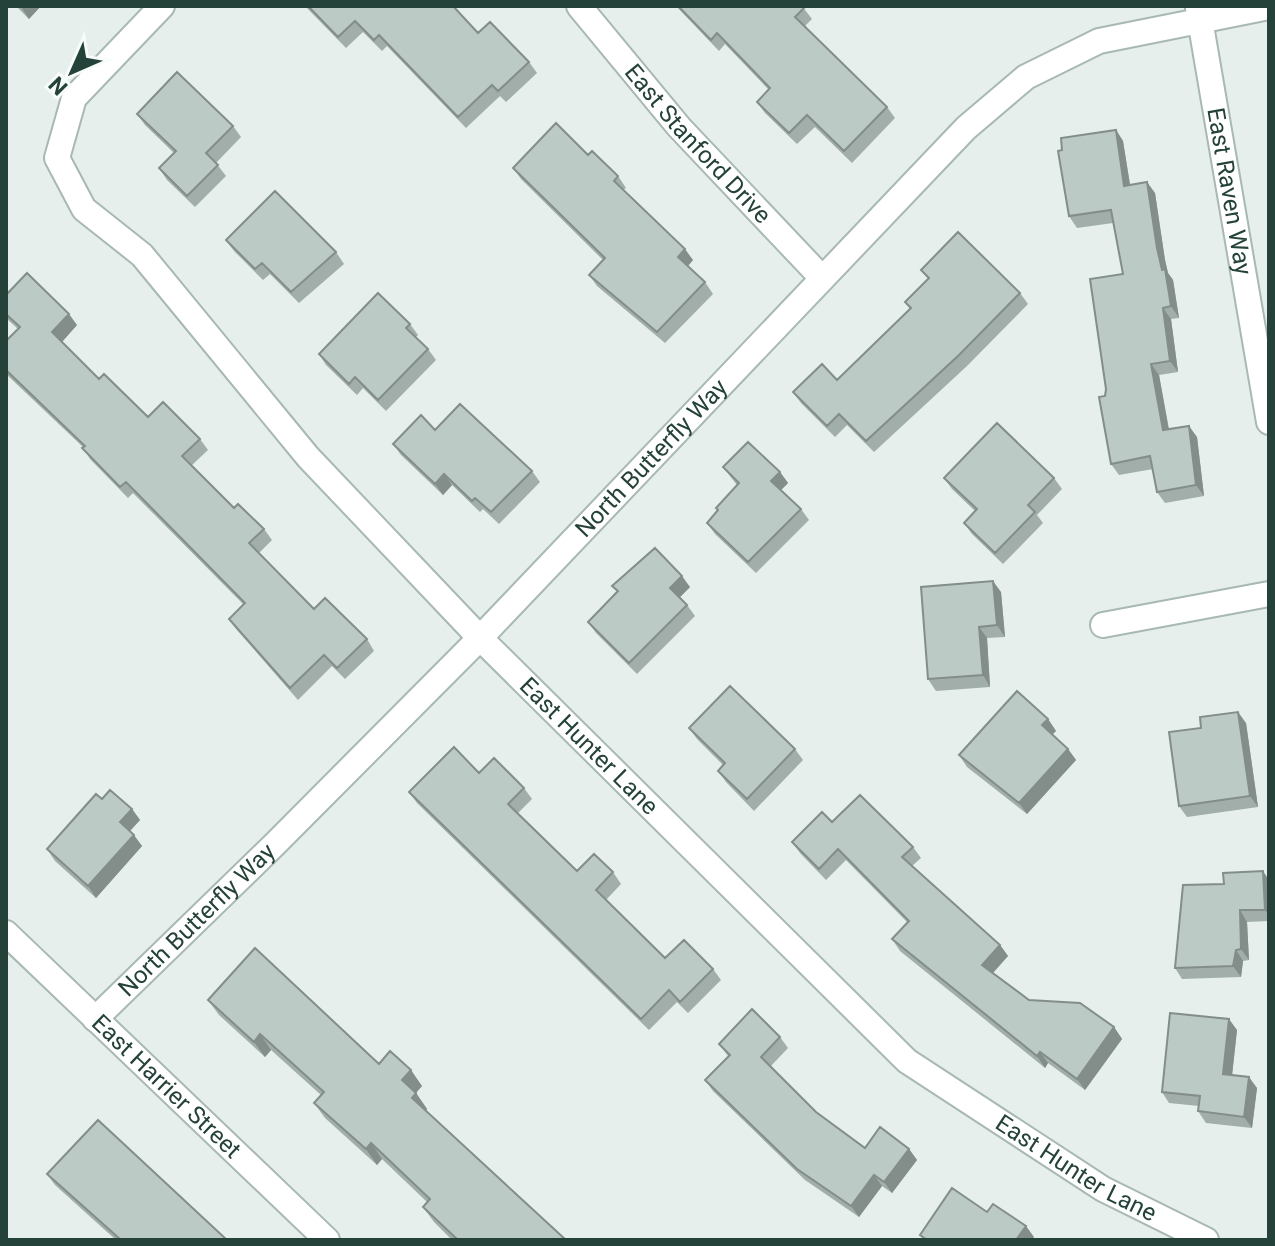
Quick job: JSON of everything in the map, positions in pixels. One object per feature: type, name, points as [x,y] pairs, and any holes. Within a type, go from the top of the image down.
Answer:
[{"type":"street","name":"East Hunter Lane","points":[[162,6],[74,98],[57,158],[84,209],[142,255],[308,457],[480,638],[907,1061],[1103,1189],[1206,1240]]},
{"type":"street","name":"East Stanford Drive","points":[[579,6],[679,127],[821,277]]},
{"type":"street","name":"North Butterfly Way","points":[[95,1019],[480,638],[966,128],[1026,77],[1099,41],[1200,14],[1269,7]]},
{"type":"street","name":"East Raven Way","points":[[1200,14],[1269,422]]},
{"type":"street","points":[[1103,625],[1269,594]]},
{"type":"street","name":"East Harrier Street","points":[[6,933],[327,1240]]},
{"type":"building","points":[[308,6],[453,6],[478,33],[490,22],[529,62],[498,91],[492,85],[458,117],[379,35],[374,40],[355,21],[338,37]]},
{"type":"building","points":[[678,6],[802,6],[804,8],[795,17],[887,107],[844,151],[807,115],[789,133],[757,102],[770,88],[717,33],[711,40]]},
{"type":"building","points":[[177,72],[233,126],[206,153],[218,165],[187,196],[159,168],[176,151],[137,114]]},
{"type":"building","points":[[556,123],[588,155],[592,151],[618,176],[614,181],[685,249],[678,257],[705,282],[657,332],[589,275],[605,258],[513,168]]},
{"type":"building","points":[[1116,130],[1124,186],[1147,182],[1157,248],[1162,270],[1165,269],[1171,306],[1163,308],[1170,361],[1151,364],[1163,430],[1189,426],[1196,485],[1157,492],[1150,456],[1111,464],[1099,397],[1105,396],[1106,389],[1090,279],[1123,274],[1111,210],[1069,216],[1058,151],[1062,150],[1061,138]]},
{"type":"building","points":[[275,191],[336,252],[291,292],[262,263],[255,269],[226,240]]},
{"type":"building","points":[[958,232],[1020,293],[959,355],[866,441],[839,414],[827,426],[793,392],[822,364],[837,380],[911,308],[905,302],[929,278],[921,270]]},
{"type":"building","points":[[27,273],[69,314],[52,332],[99,379],[104,374],[148,417],[163,402],[200,439],[182,456],[234,508],[238,504],[264,529],[249,543],[314,609],[325,598],[367,639],[337,668],[324,655],[290,688],[229,619],[245,603],[126,482],[120,487],[82,448],[85,446],[6,370],[6,341],[20,327],[6,314],[6,295]]},
{"type":"building","points":[[378,293],[410,324],[406,328],[428,349],[378,400],[355,377],[349,384],[319,354]]},
{"type":"building","points":[[460,404],[532,471],[491,512],[475,498],[472,501],[444,474],[435,484],[393,444],[421,415],[435,430]]},
{"type":"building","points":[[997,423],[1054,478],[1028,505],[1035,512],[995,553],[964,523],[977,509],[944,478]]},
{"type":"building","points":[[748,442],[780,472],[771,481],[801,509],[748,562],[707,523],[739,483],[723,467]]},
{"type":"building","points":[[655,548],[682,576],[670,588],[687,605],[629,663],[588,622],[618,591],[612,586]]},
{"type":"building","points":[[993,581],[997,625],[979,627],[983,675],[928,679],[921,587]]},
{"type":"building","points":[[730,686],[795,749],[747,799],[718,771],[725,763],[689,728]]},
{"type":"building","points":[[1017,691],[1048,719],[1042,725],[1068,749],[1019,803],[959,755]]},
{"type":"building","points":[[1238,712],[1250,796],[1179,806],[1169,732],[1201,728],[1200,717]]},
{"type":"building","points":[[454,747],[479,773],[494,758],[524,788],[508,804],[577,871],[594,854],[613,872],[596,890],[665,958],[684,940],[713,969],[680,1002],[669,990],[641,1019],[409,792]]},
{"type":"building","points":[[110,790],[132,809],[120,822],[134,835],[88,886],[47,849],[96,794],[102,799]]},
{"type":"building","points":[[860,795],[913,847],[902,857],[1000,945],[982,965],[1029,1000],[1080,1003],[1114,1027],[1077,1079],[1040,1052],[1037,1056],[892,939],[909,921],[838,849],[819,869],[792,842],[822,812],[832,822]]},
{"type":"building","points":[[1263,871],[1265,910],[1240,910],[1241,949],[1236,950],[1233,966],[1175,968],[1183,885],[1224,884],[1223,873]]},
{"type":"building","points":[[255,948],[379,1064],[390,1051],[411,1070],[402,1080],[416,1093],[412,1098],[566,1240],[458,1240],[423,1207],[430,1199],[371,1143],[366,1149],[314,1103],[324,1092],[260,1034],[254,1042],[208,1000]]},
{"type":"building","points":[[752,1009],[780,1037],[761,1057],[816,1112],[865,1148],[880,1127],[909,1149],[884,1182],[874,1175],[851,1206],[797,1169],[705,1080],[730,1055],[719,1044]]},
{"type":"building","points":[[1170,1013],[1229,1019],[1223,1074],[1249,1077],[1244,1117],[1198,1111],[1200,1096],[1162,1092]]},
{"type":"building","points":[[98,1120],[227,1240],[121,1240],[47,1174]]},
{"type":"building","points":[[952,1188],[987,1212],[993,1204],[1026,1226],[1016,1240],[927,1240],[920,1235]]}]
